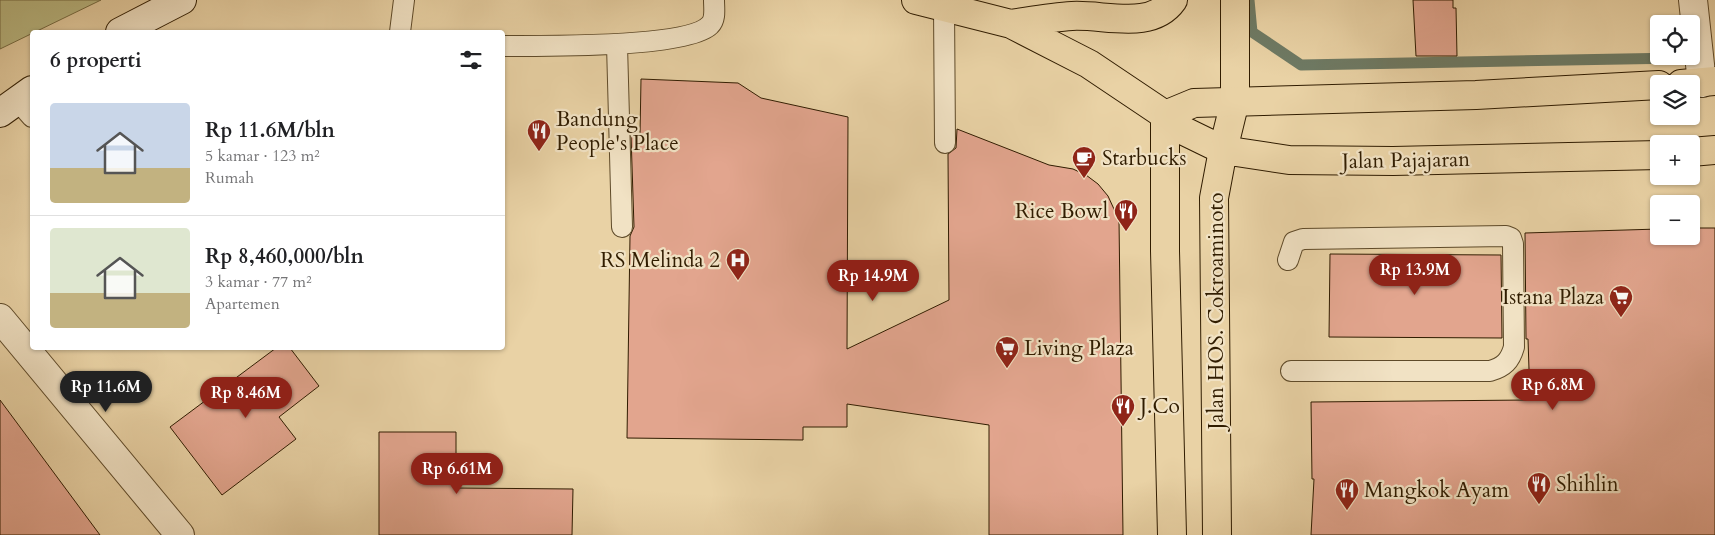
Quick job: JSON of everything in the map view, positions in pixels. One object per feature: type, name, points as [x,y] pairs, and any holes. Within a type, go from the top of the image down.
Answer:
[{"type":"main road","name":"Jalan Pajajaran","points":[[916,0],[1011,24],[1089,64],[1165,115],[1184,131],[1223,150],[1289,160],[1393,161],[1650,154]]},
{"type":"main road","points":[[1011,24],[1072,16],[1138,19],[1158,15],[1173,0]]},
{"type":"main road","name":"Jalan HOS. Cokroaminoto","points":[[1217,535],[1214,198],[1235,101],[1235,0]]},
{"type":"main road","points":[[1172,535],[1165,251],[1165,115],[1194,102],[1476,95],[1650,85]]},
{"type":"main road","points":[[1700,151],[1715,150]]},
{"type":"street","points":[[124,30],[182,0]]},
{"type":"street","points":[[1693,0],[1698,75]]},
{"type":"street","points":[[0,318],[180,535]]},
{"type":"lane","points":[[400,30],[404,0]]},
{"type":"lane","points":[[505,46],[617,45],[694,34],[710,25],[715,18],[714,0]]},
{"type":"lane","points":[[944,7],[945,143]]},
{"type":"lane","points":[[617,45],[622,227]]},
{"type":"lane","points":[[1288,260],[1294,242],[1303,239],[1506,236],[1511,238],[1513,244],[1514,347],[1511,357],[1502,367],[1490,371],[1291,371]]},
{"type":"shaded area","points":[[0,0],[101,0],[39,30],[30,30],[30,34],[0,49]]},
{"type":"building","points":[[1413,0],[1453,0],[1453,8],[1456,8],[1457,56],[1416,56]]},
{"type":"building","points":[[641,79],[738,83],[761,98],[848,117],[847,349],[949,300],[948,154],[956,148],[957,129],[1049,165],[1073,169],[1086,175],[1098,184],[1108,196],[1119,220],[1123,535],[989,535],[989,425],[847,404],[847,427],[803,427],[803,440],[627,438],[630,236],[634,227],[631,135],[640,135]]},
{"type":"building","name":"Istana Plaza","points":[[1700,228],[1715,228],[1715,535],[1311,535],[1314,479],[1312,479],[1311,402],[1530,400],[1528,339],[1526,339],[1525,233],[1650,229],[1650,245],[1700,245]]},
{"type":"building","points":[[1330,254],[1501,255],[1502,338],[1329,337]]},
{"type":"building","points":[[273,350],[292,350],[319,386],[279,417],[296,439],[222,495],[170,427]]},
{"type":"building","points":[[0,400],[100,535],[0,535]]},
{"type":"building","points":[[379,432],[456,432],[456,488],[573,489],[572,535],[379,535]]},
{"type":"waterway","points":[[1249,0],[1252,32],[1301,65],[1650,59]]},
{"type":"place","name":"Bandung People's Place","points":[[539,152]]},
{"type":"place","name":"Starbucks","points":[[1084,179]]},
{"type":"place","name":"Rice Bowl","points":[[1126,232]]},
{"type":"place","name":"RS Melinda 2","points":[[738,281]]},
{"type":"place","name":"Istana Plaza","points":[[1621,318]]},
{"type":"place","name":"Living Plaza","points":[[1007,369]]},
{"type":"place","name":"J.Co","points":[[1123,427]]},
{"type":"place","name":"Shihlin","points":[[1539,505]]},
{"type":"place","name":"Mangkok Ayam","points":[[1347,511]]}]
